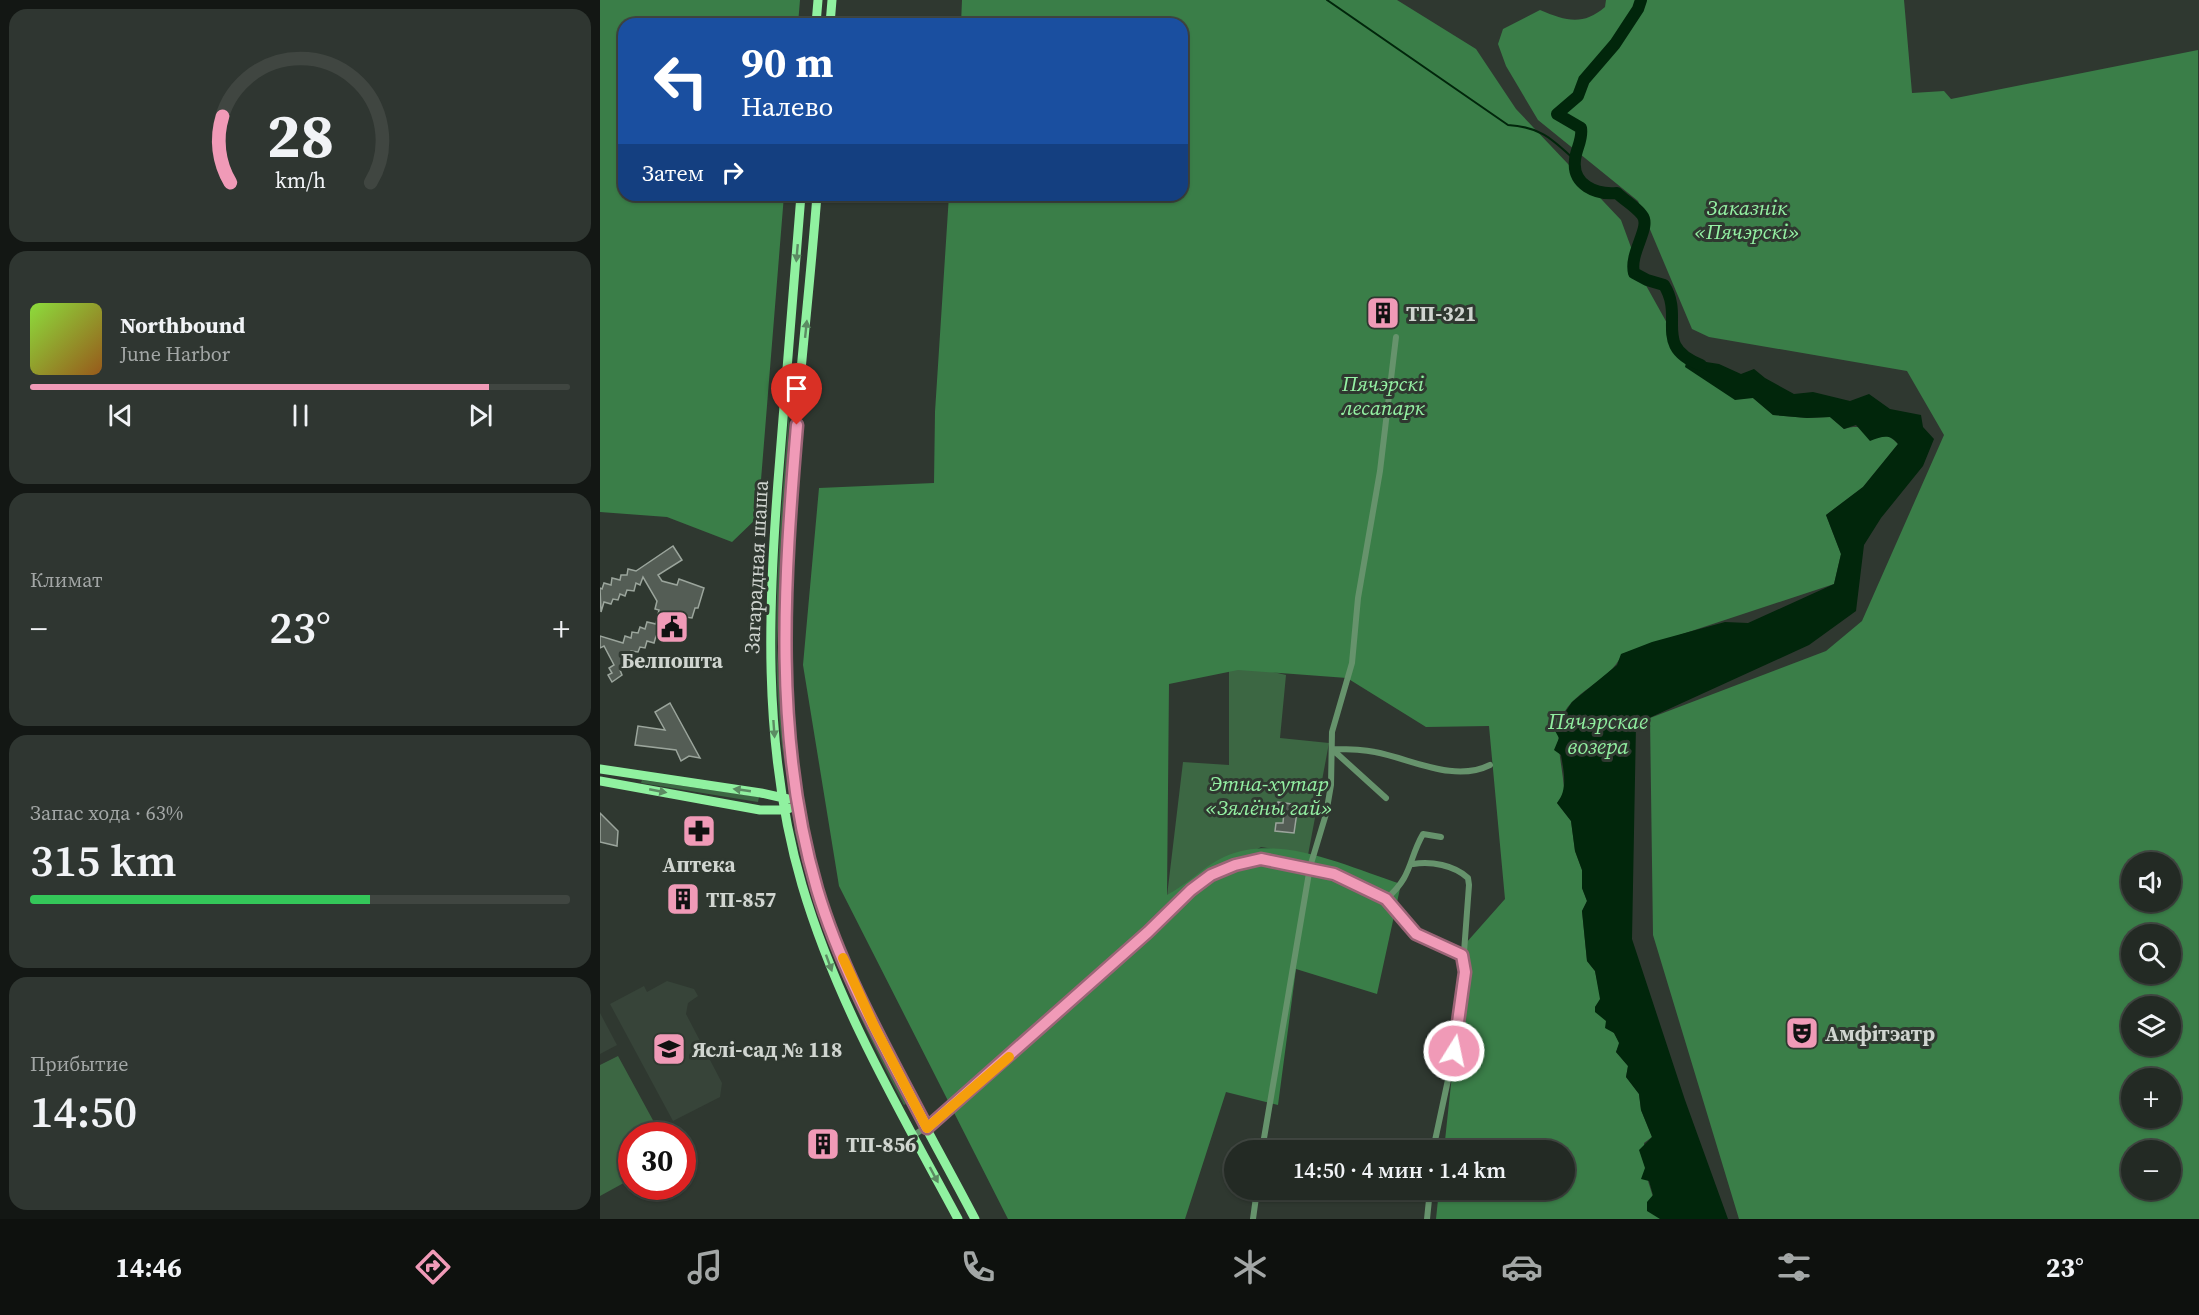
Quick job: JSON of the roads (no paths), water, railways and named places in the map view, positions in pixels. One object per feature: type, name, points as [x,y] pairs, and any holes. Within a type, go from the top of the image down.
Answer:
[{"type":"main road","points":[[816,18],[818,0]]},
{"type":"main road","points":[[830,18],[832,0]]},
{"type":"main road","name":"Загарадная шаша","points":[[801,201],[769,619],[776,754],[785,810],[802,884],[834,975],[872,1057],[957,1219]]},
{"type":"main road","name":"Загарадная шаша","points":[[816,201],[790,508],[785,633],[787,700],[798,804],[817,889],[831,928],[874,1026],[975,1219]]},
{"type":"main road","points":[[600,769],[784,798],[798,804]]},
{"type":"main road","points":[[600,781],[760,810],[785,810],[798,804]]},
{"type":"street","points":[[1264,1140],[1310,867],[1326,814],[1334,724],[1353,663],[1358,597],[1380,471],[1396,337]]},
{"type":"street","points":[[1333,749],[1377,752],[1426,766],[1466,773],[1476,772],[1490,765]]},
{"type":"street","points":[[1333,749],[1386,798]]},
{"type":"street","points":[[634,787],[636,775]]},
{"type":"street","points":[[1386,899],[1401,883],[1413,864],[1423,834],[1441,837]]},
{"type":"street","points":[[914,1135],[927,1128],[1211,875],[1235,865],[1261,859],[1310,867],[1370,889],[1386,899],[1416,934],[1462,955]]},
{"type":"street","points":[[1413,864],[1438,864],[1464,874],[1469,885],[1462,955],[1465,972],[1458,1033],[1434,1140]]},
{"type":"street","points":[[1253,1219],[1256,1200]]},
{"type":"street","points":[[1427,1219],[1429,1200]]},
{"type":"water","name":"Пячэрскае возера","points":[[1687,359],[1719,364],[1741,374],[1754,369],[1765,378],[1794,394],[1813,392],[1850,401],[1869,394],[1890,409],[1921,415],[1923,427],[1934,439],[1923,466],[1881,518],[1864,545],[1856,611],[1809,645],[1636,724],[1632,939],[1685,1100],[1728,1219],[1660,1219],[1647,1211],[1647,1202],[1653,1195],[1649,1181],[1641,1179],[1645,1168],[1639,1150],[1652,1137],[1641,1110],[1639,1094],[1626,1077],[1628,1066],[1616,1052],[1619,1043],[1614,1033],[1605,1028],[1606,1021],[1595,1012],[1600,999],[1595,971],[1587,961],[1582,911],[1587,901],[1582,888],[1582,870],[1575,851],[1571,821],[1557,803],[1563,792],[1564,780],[1561,755],[1554,750],[1559,738],[1554,729],[1572,702],[1617,665],[1621,654],[1652,642],[1725,622],[1748,623],[1834,584],[1841,554],[1826,515],[1863,487],[1898,444],[1888,437],[1870,441],[1856,425],[1844,429],[1830,417],[1807,418],[1773,415],[1753,398],[1735,400],[1685,367]]},
{"type":"waterway","points":[[1327,0],[1508,125],[1538,131],[1575,160]]},
{"type":"waterway","points":[[1641,0],[1638,9],[1615,44],[1584,80],[1578,96],[1557,114],[1581,128],[1575,160],[1575,169],[1581,182],[1594,190],[1617,193],[1642,215],[1644,226],[1633,265],[1634,273],[1664,285],[1670,297],[1672,309],[1673,340],[1686,357],[1701,365]]},
{"type":"place","name":"ТП-321","points":[[1383,313]]},
{"type":"place","name":"Белпошта","points":[[672,627]]},
{"type":"place","name":"Аптека","points":[[699,831]]},
{"type":"place","name":"ТП-857","points":[[683,899]]},
{"type":"place","name":"Амфітэатр","points":[[1802,1033]]},
{"type":"place","name":"Яслі-сад № 118","points":[[669,1049]]},
{"type":"place","name":"ТП-856","points":[[823,1144]]},
{"type":"park label","name":"Заказнік «Пячэрскі»","points":[[1747,219]]},
{"type":"park label","name":"Пячэрскі лесапарк","points":[[1383,395]]},
{"type":"park label","name":"Этна-хутар «Зялёны гай»","points":[[1269,795]]}]
